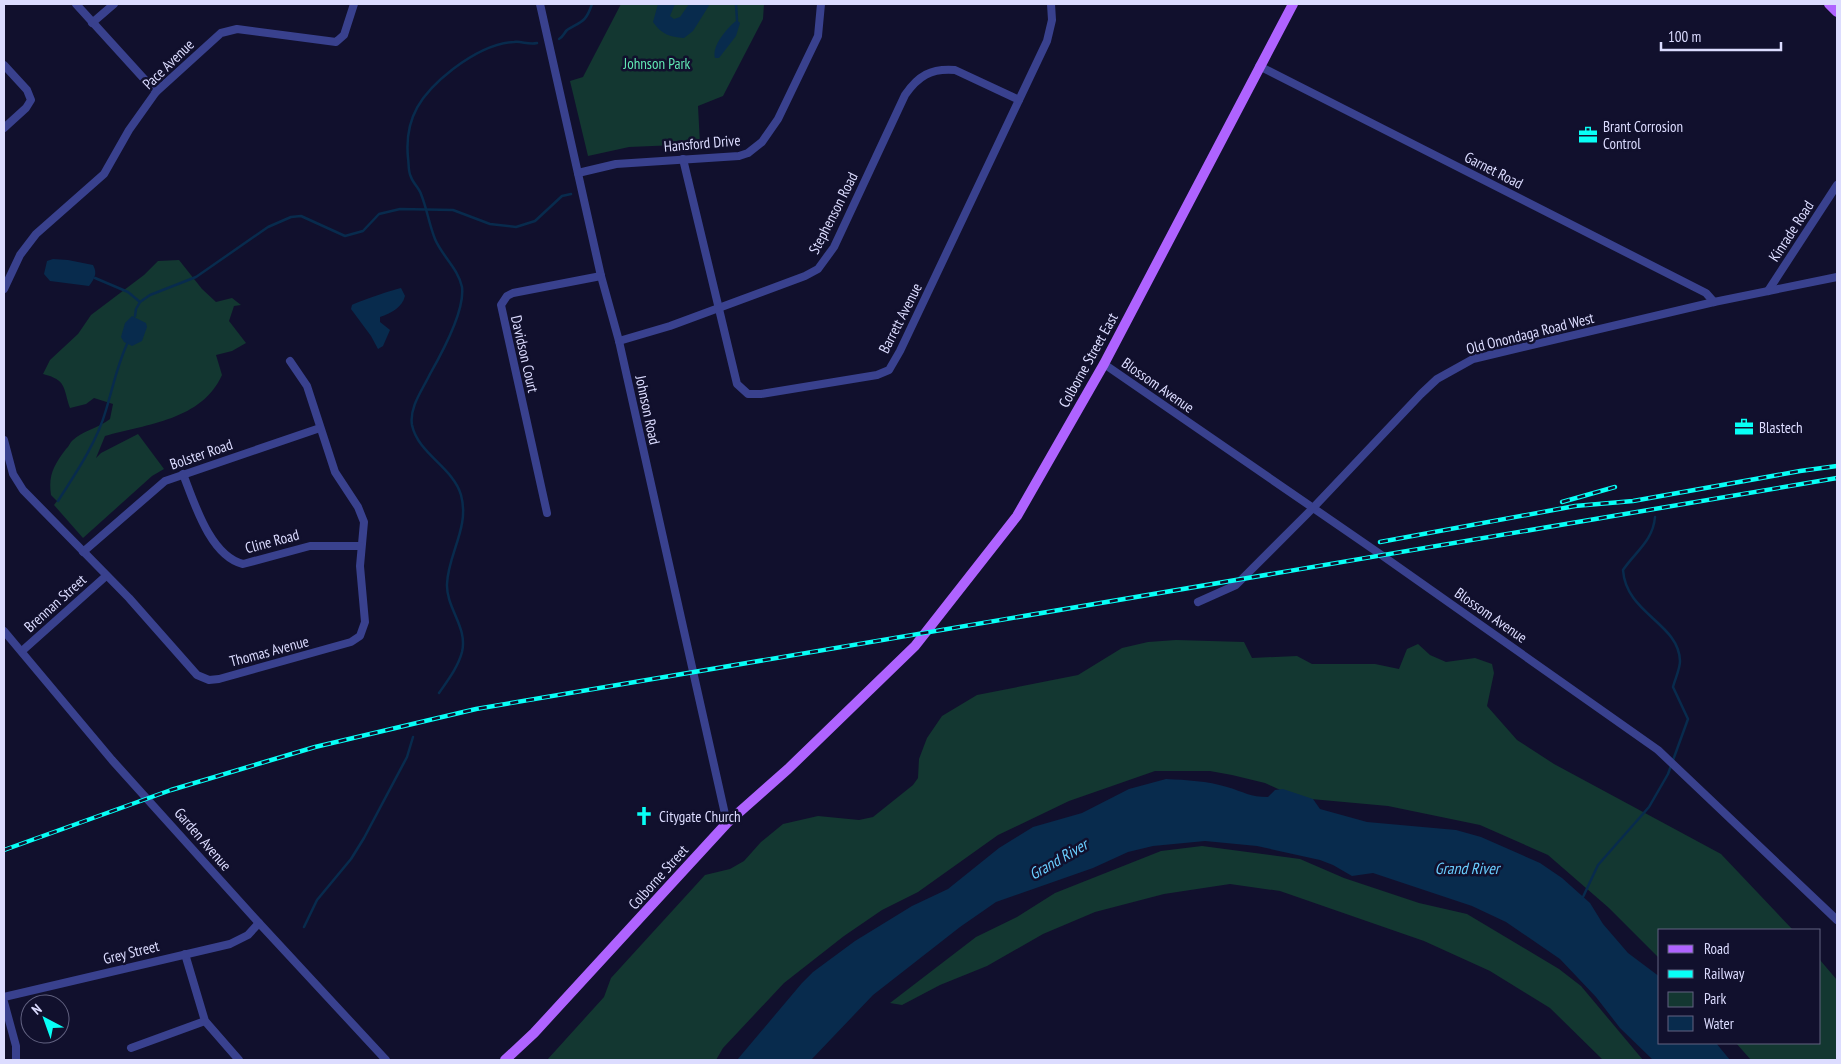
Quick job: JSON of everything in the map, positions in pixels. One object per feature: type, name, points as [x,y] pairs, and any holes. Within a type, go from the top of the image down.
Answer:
[{"type":"main road","name":"Colborne Street East","points":[[861,699],[916,646],[1016,516],[1104,364],[1293,4]]},
{"type":"main road","points":[[1829,4],[1837,12]]},
{"type":"main road","name":"Colborne Street","points":[[505,1060],[534,1033],[727,823],[861,699]]},
{"type":"street","points":[[76,4],[156,92]]},
{"type":"street","points":[[92,22],[114,4]]},
{"type":"street","name":"Pace Avenue","points":[[4,289],[20,255],[36,234],[104,174],[129,130],[156,92],[218,36],[229,30],[336,42],[344,35],[354,4]]},
{"type":"street","name":"Johnson Road","points":[[540,4],[601,276],[619,341],[727,823]]},
{"type":"street","name":"Hansford Drive","points":[[578,173],[616,164],[739,156],[754,149],[768,136],[818,36],[821,4]]},
{"type":"street","name":"Barrett Avenue","points":[[683,159],[733,374],[737,384],[748,394],[761,394],[870,376],[889,370],[900,351],[1049,34],[1051,4]]},
{"type":"street","points":[[1833,4],[1837,7]]},
{"type":"street","points":[[4,65],[27,90],[31,100],[26,108],[4,128]]},
{"type":"street","name":"Garnet Road","points":[[1259,66],[1706,293],[1714,302]]},
{"type":"street","name":"Stephenson Road","points":[[619,341],[670,326],[805,276],[818,269],[827,259],[905,95],[915,81],[926,72],[943,69],[955,70],[1019,100]]},
{"type":"street","name":"Kinrade Road","points":[[1768,291],[1837,185]]},
{"type":"street","name":"Davidson Court","points":[[547,513],[501,305],[506,296],[513,293],[601,276]]},
{"type":"street","name":"Old Onondaga Road West","points":[[1198,602],[1236,584],[1312,509],[1421,394],[1437,379],[1473,359],[1714,302],[1837,277]]},
{"type":"street","name":"Thomas Avenue","points":[[4,440],[13,474],[23,490],[129,598],[197,675],[213,680],[351,642],[358,639],[366,622],[360,546],[364,530],[362,514],[335,472],[307,386],[290,361]]},
{"type":"street","name":"Blossom Avenue","points":[[1104,364],[1380,554],[1658,750],[1837,920]]},
{"type":"street","name":"Bolster Road","points":[[84,552],[154,489],[182,474],[320,428]]},
{"type":"street","name":"Cline Road","points":[[182,474],[208,532],[235,562],[243,564],[310,546],[360,546]]},
{"type":"street","name":"Brennan Street","points":[[22,651],[106,576]]},
{"type":"street","name":"Garden Avenue","points":[[4,631],[112,760],[386,1060]]},
{"type":"street","name":"Grey Street","points":[[4,997],[238,941],[259,923]]},
{"type":"street","points":[[185,954],[205,1021],[239,1060]]},
{"type":"street","points":[[4,1002],[16,1046],[16,1060]]},
{"type":"street","points":[[130,1048],[205,1021]]},
{"type":"green space","name":"Johnson Park","points":[[621,4],[764,4],[763,19],[723,96],[698,106],[700,144],[629,147],[588,156],[570,81],[583,77]]},
{"type":"green space","points":[[179,260],[202,289],[216,302],[232,298],[241,305],[234,306],[229,321],[246,343],[232,351],[216,355],[222,375],[213,390],[201,402],[172,418],[105,436],[96,458],[101,453],[138,434],[164,469],[152,476],[83,538],[54,505],[57,501],[51,495],[51,476],[58,460],[72,441],[81,434],[110,419],[113,404],[94,398],[86,404],[70,408],[65,390],[60,382],[51,376],[43,374],[50,360],[78,334],[91,315],[144,275],[158,261]]},
{"type":"green space","points":[[1176,640],[1244,642],[1252,658],[1297,656],[1312,664],[1375,664],[1399,669],[1407,649],[1418,644],[1430,655],[1446,662],[1475,658],[1492,664],[1494,673],[1487,706],[1517,740],[1554,764],[1721,854],[1792,929],[1658,929],[1658,957],[1609,908],[1548,855],[1480,825],[1388,806],[1311,799],[1289,794],[1265,783],[1210,771],[1155,771],[1069,801],[998,835],[918,892],[882,910],[844,936],[784,983],[723,1048],[716,1060],[547,1060],[604,997],[611,978],[705,875],[730,869],[744,861],[761,842],[783,824],[818,816],[859,820],[873,817],[913,785],[918,778],[919,759],[927,738],[942,716],[977,695],[1078,675],[1122,648],[1148,642]]},
{"type":"green space","points":[[1202,846],[1300,859],[1344,878],[1419,903],[1467,914],[1559,969],[1581,986],[1643,1060],[1603,1060],[1550,1008],[1490,971],[1424,941],[1280,891],[1230,884],[1164,894],[1095,912],[1043,934],[987,966],[940,985],[902,1005],[890,1003],[976,937],[1017,917],[1055,893],[1161,851]]},
{"type":"green space","points":[[1821,961],[1837,980],[1837,1060],[1751,1060],[1737,1044],[1821,1044]]},
{"type":"water","points":[[658,4],[675,4],[670,16],[674,19],[680,17],[689,4],[710,4],[693,31],[684,38],[666,34],[656,26],[653,22]]},
{"type":"water","points":[[737,20],[740,23],[736,36],[719,58],[715,58],[715,48],[725,32]]},
{"type":"water","points":[[53,259],[93,265],[95,271],[94,279],[89,286],[50,281],[44,274],[47,261]]},
{"type":"water","points":[[401,288],[405,296],[399,307],[380,317],[380,322],[390,330],[383,346],[378,349],[351,309],[352,305]]},
{"type":"water","points":[[132,316],[146,323],[147,327],[142,341],[132,346],[124,342],[121,337],[125,323]]},
{"type":"water","name":"Grand River","points":[[1166,779],[1212,783],[1262,797],[1268,797],[1275,790],[1283,789],[1313,799],[1320,809],[1367,822],[1456,830],[1481,837],[1540,863],[1562,878],[1590,903],[1603,924],[1628,953],[1658,976],[1658,1044],[1717,1044],[1730,1060],[1653,1060],[1620,1028],[1596,997],[1560,959],[1506,922],[1472,906],[1373,873],[1352,876],[1320,860],[1257,846],[1205,841],[1153,846],[1128,852],[1093,868],[996,902],[960,927],[873,995],[811,1060],[737,1060],[802,983],[813,972],[855,941],[912,906],[948,889],[999,848],[1033,827],[1082,813],[1129,789]]},
{"type":"waterway","points":[[559,39],[567,30],[585,18],[592,4]]},
{"type":"waterway","points":[[736,4],[737,20]]},
{"type":"waterway","points":[[439,693],[455,668],[462,652],[462,634],[450,601],[447,584],[448,573],[461,529],[463,507],[457,485],[421,444],[412,425],[412,418],[417,398],[446,343],[456,319],[460,307],[462,287],[454,268],[435,239],[421,194],[410,175],[409,130],[412,118],[424,97],[432,87],[459,64],[482,51],[498,45],[517,42],[537,43]]},
{"type":"waterway","points":[[135,316],[140,302],[150,295],[196,277],[268,227],[291,217],[301,216],[345,236],[363,231],[379,214],[400,209],[453,210],[490,224],[516,227],[535,221],[562,196],[571,194]]},
{"type":"waterway","points":[[95,278],[128,292],[140,302]]},
{"type":"waterway","points":[[58,501],[97,434],[120,360],[127,344]]},
{"type":"waterway","points":[[1583,897],[1598,865],[1649,807],[1668,774],[1688,719],[1673,687],[1680,664],[1677,648],[1671,637],[1633,597],[1626,585],[1623,570],[1647,540],[1654,525],[1655,517]]},
{"type":"waterway","points":[[304,927],[317,900],[351,859],[364,838],[407,757],[413,737]]},
{"type":"railway","points":[[1380,542],[1575,506],[1633,501],[1837,466]]},
{"type":"railway","points":[[4,850],[171,790],[315,747],[476,709],[1837,478]]},
{"type":"railway","points":[[1562,502],[1615,487]]},
{"type":"place","name":"Brant Corrosion Control","points":[[1588,135]]},
{"type":"place","name":"Blastech","points":[[1744,427]]},
{"type":"place","name":"Citygate Church","points":[[644,816]]}]
